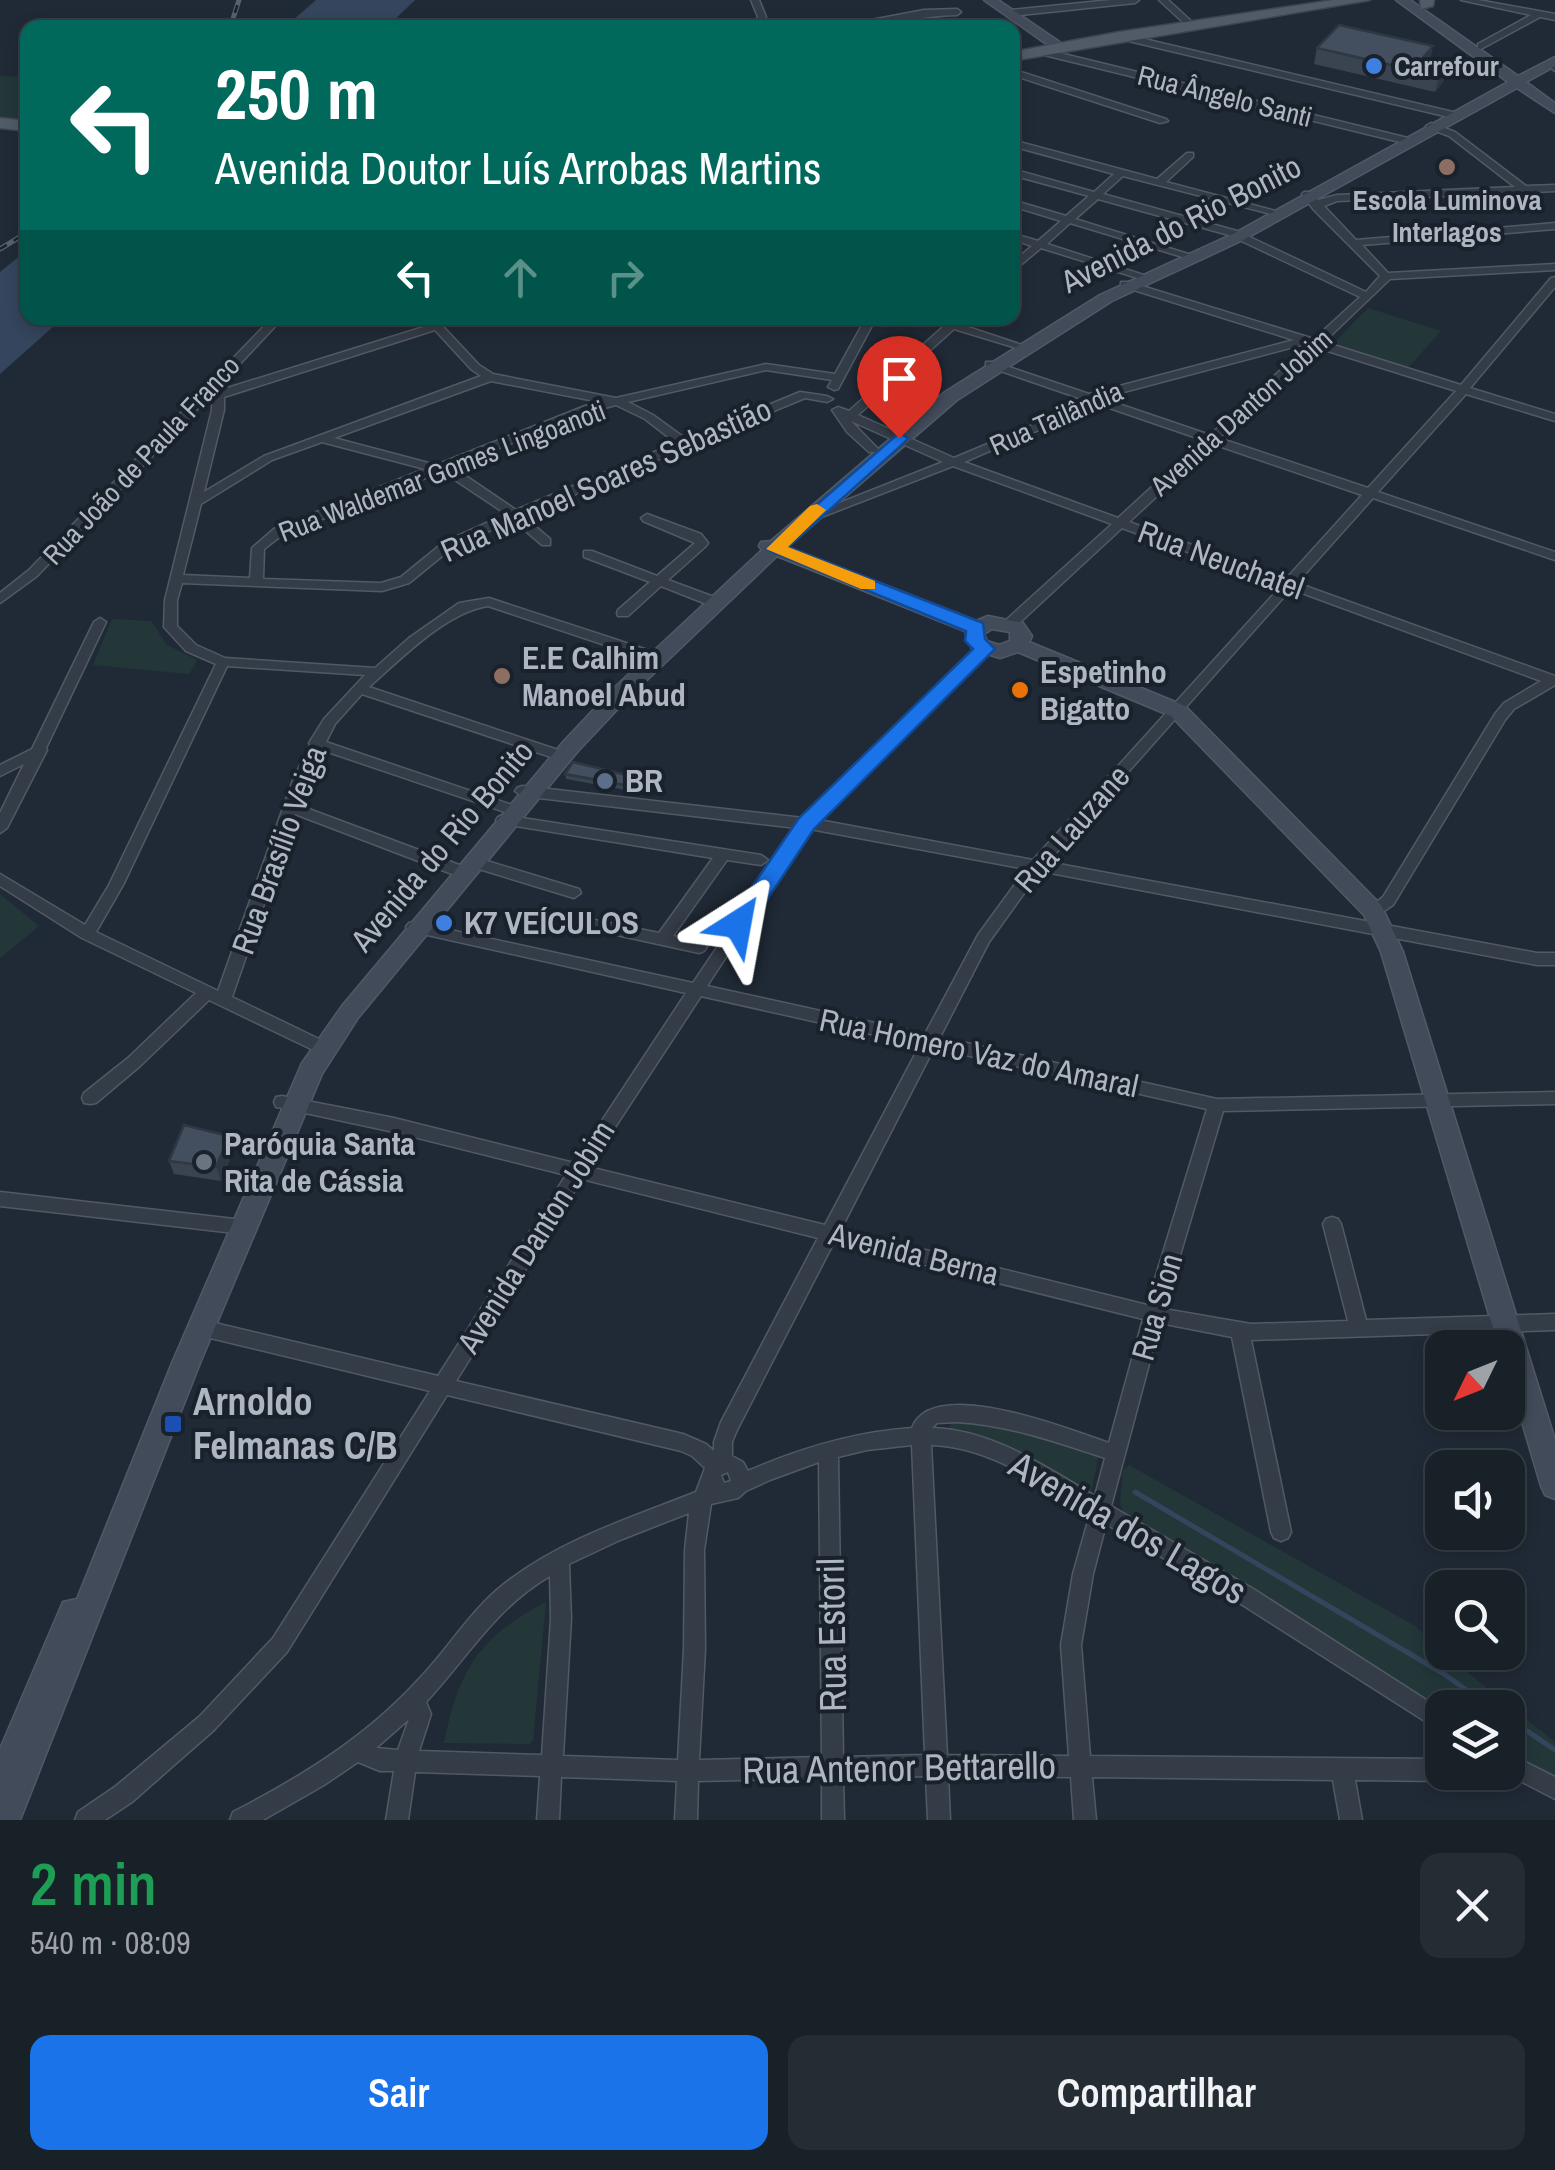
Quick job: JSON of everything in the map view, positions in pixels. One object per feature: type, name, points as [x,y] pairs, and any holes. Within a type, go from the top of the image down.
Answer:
[{"type":"main road","points":[[990,0],[1057,45]]},
{"type":"main road","points":[[1020,52],[1187,21],[1334,0]]},
{"type":"main road","points":[[1020,53],[1364,0]]},
{"type":"main road","points":[[1402,0],[1555,98]]},
{"type":"main road","points":[[1424,2],[1492,60],[1552,63]]},
{"type":"main road","name":"Avenida do Rio Bonito","points":[[4,1820],[196,1327],[316,1044],[558,755],[709,600],[808,518],[873,450],[994,365],[1136,281],[1275,213],[1319,196],[1367,163],[1552,63]]},
{"type":"main road","points":[[1520,79],[1555,110]]},
{"type":"main road","name":"Avenida do Rio Bonito","points":[[654,657],[896,436]]},
{"type":"main road","points":[[772,547],[976,628],[988,622],[1010,624],[1022,636],[1018,645],[1007,651],[985,649],[975,641],[976,628]]},
{"type":"main road","points":[[1018,645],[1178,710],[1377,920],[1438,1100],[1555,1486]]},
{"type":"main road","name":"Avenida do Rio Bonito","points":[[288,1103],[415,927]]},
{"type":"main road","name":"Avenida do Rio Bonito","points":[[0,1786],[196,1327]]},
{"type":"street","points":[[1011,12],[1135,0]]},
{"type":"street","points":[[1163,0],[1187,21]]},
{"type":"street","points":[[1465,0],[1555,17]]},
{"type":"street","points":[[886,20],[957,12]]},
{"type":"street","points":[[1480,46],[1539,14]]},
{"type":"street","points":[[1119,36],[1454,116]]},
{"type":"street","name":"Rua Ângelo Santi","points":[[1039,51],[1401,145]]},
{"type":"street","points":[[1020,75],[1163,122]]},
{"type":"street","points":[[1434,127],[1452,134],[1525,190]]},
{"type":"street","points":[[1020,145],[1275,213]]},
{"type":"street","points":[[1160,182],[1190,155]]},
{"type":"street","points":[[1020,263],[1122,172]]},
{"type":"street","points":[[1020,174],[1236,234],[1366,296]]},
{"type":"street","points":[[1319,196],[1555,188]]},
{"type":"street","points":[[1319,196],[1353,243],[1385,276],[1555,267]]},
{"type":"street","points":[[1020,205],[1190,256]]},
{"type":"street","points":[[1353,243],[1555,226]]},
{"type":"street","points":[[1020,238],[1309,343],[1555,418]]},
{"type":"street","name":"Avenida Danton Jobim","points":[[1010,624],[1385,276]]},
{"type":"street","name":"Rua Lauzane","points":[[725,1476],[723,1442],[728,1428],[983,939],[1036,865],[1291,585],[1555,280]]},
{"type":"street","name":"Rua João de Paula Franco","points":[[0,600],[34,574],[215,389],[271,325]]},
{"type":"street","points":[[378,672],[223,662],[191,648],[170,627],[176,579],[218,410],[215,389],[424,325]]},
{"type":"street","points":[[437,325],[475,367],[490,377],[618,402],[649,417],[684,443]]},
{"type":"street","points":[[867,325],[826,399],[845,415],[873,450]]},
{"type":"street","points":[[845,415],[951,325]]},
{"type":"street","points":[[966,325],[1022,347]]},
{"type":"street","name":"Rua Tailândia","points":[[808,518],[956,463],[1051,421],[1087,398],[1309,343]]},
{"type":"street","points":[[994,365],[1555,556]]},
{"type":"street","name":"Rua Waldemar Gomes Lingoanoti","points":[[256,582],[255,556],[262,542],[305,519],[575,412],[766,367],[840,378]]},
{"type":"street","name":"Rua Manoel Soares Sebastião","points":[[804,394],[814,374]]},
{"type":"street","points":[[195,502],[268,458],[490,377]]},
{"type":"street","name":"Rua Manoel Soares Sebastião","points":[[176,579],[360,587],[395,584],[448,545],[515,514],[804,394],[826,399]]},
{"type":"street","name":"Rua Neuchatel","points":[[845,415],[956,463],[1554,680]]},
{"type":"street","points":[[320,438],[436,467],[468,481],[546,542]]},
{"type":"street","points":[[848,478],[872,494]]},
{"type":"street","points":[[624,614],[702,543],[648,518]]},
{"type":"street","points":[[588,554],[709,600]]},
{"type":"street","name":"Rua Brasílio Veiga","points":[[215,996],[316,743],[329,722],[378,672],[464,606],[480,601],[654,657]]},
{"type":"street","points":[[0,828],[100,622]]},
{"type":"street","name":"Avenida Danton Jobim","points":[[86,1820],[172,1753],[255,1676],[280,1645],[578,1171],[807,823],[985,649]]},
{"type":"street","points":[[87,934],[116,885],[223,662]]},
{"type":"street","points":[[1377,920],[1500,717],[1510,706],[1554,680]]},
{"type":"street","points":[[359,688],[558,755]]},
{"type":"street","points":[[316,743],[514,807],[761,860]]},
{"type":"street","points":[[0,770],[40,750]]},
{"type":"street","points":[[514,807],[807,823],[1377,920],[1537,958],[1555,958]]},
{"type":"street","points":[[292,808],[465,868],[574,893]]},
{"type":"street","points":[[664,940],[724,854]]},
{"type":"street","points":[[0,879],[87,934],[316,1044]]},
{"type":"street","points":[[585,923],[698,948]]},
{"type":"street","name":"Rua Homero Vaz do Amaral","points":[[415,927],[1216,1104],[1555,1098]]},
{"type":"street","points":[[90,1098],[215,996]]},
{"type":"street","name":"Avenida Berna","points":[[288,1103],[828,1232],[1152,1316],[1240,1331],[1555,1322]]},
{"type":"street","name":"Rua Sion","points":[[1085,1820],[1072,1645],[1083,1574],[1152,1316],[1216,1104]]},
{"type":"street","points":[[0,1200],[237,1226]]},
{"type":"street","points":[[1332,1224],[1358,1327]]},
{"type":"street","points":[[196,1327],[683,1443],[699,1450],[725,1476]]},
{"type":"street","points":[[1240,1331],[1281,1532]]},
{"type":"street","points":[[939,1820],[921,1437],[927,1418],[960,1412],[1022,1422],[1115,1453]]},
{"type":"street","name":"Avenida dos Lagos","points":[[246,1819],[357,1751],[414,1700],[470,1627],[510,1591],[559,1559],[699,1500],[725,1476],[828,1450],[921,1437],[948,1437],[1014,1458],[1248,1597],[1425,1711]]},
{"type":"street","name":"Rua Estoril","points":[[828,1450],[833,1820]]},
{"type":"street","points":[[686,1820],[699,1500]]},
{"type":"street","points":[[548,1820],[562,1618],[559,1559]]},
{"type":"street","points":[[397,1820],[406,1759],[421,1714],[414,1700]]},
{"type":"street","name":"Rua Antenor Bettarello","points":[[357,1751],[380,1760],[688,1771],[937,1765],[1425,1765]]},
{"type":"street","points":[[1342,1768],[1351,1820]]},
{"type":"street","points":[[1525,1776],[1554,1788]]},
{"type":"green space","points":[[0,76],[20,77],[20,123],[0,122]]},
{"type":"green space","points":[[1368,308],[1441,331],[1404,372],[1331,346]]},
{"type":"green space","points":[[112,619],[151,621],[167,645],[197,660],[189,674],[93,665]]},
{"type":"green space","points":[[0,894],[39,926],[0,958]]},
{"type":"green space","points":[[952,1416],[1014,1429],[1099,1455],[1090,1497],[949,1434]]},
{"type":"green space","points":[[1129,1465],[1415,1626],[1425,1636],[1425,1670],[1465,1670],[1490,1690],[1425,1690],[1425,1700],[1124,1513],[1120,1504],[1123,1470]]},
{"type":"green space","points":[[546,1602],[533,1740],[529,1744],[444,1743],[457,1695],[476,1658],[504,1628]]},
{"type":"green space","points":[[1525,1718],[1555,1742],[1555,1776],[1525,1760]]},
{"type":"water","points":[[316,0],[415,0],[394,20],[293,20]]},
{"type":"water","points":[[20,256],[20,325],[55,325],[0,374],[0,272]]},
{"type":"building","points":[[1339,25],[1433,46],[1421,60],[1447,66],[1439,76],[1317,48]]},
{"type":"building","points":[[573,762],[631,776],[625,785],[565,774]]},
{"type":"building","points":[[184,1125],[229,1136],[216,1167],[169,1161]]},
{"type":"waterway","points":[[1135,1492],[1467,1690]]},
{"type":"waterway","points":[[1525,1730],[1555,1750]]},
{"type":"railway","points":[[233,20],[239,0]]},
{"type":"railway","points":[[0,249],[20,237]]},
{"type":"slow traffic","points":[[817,510],[776,549],[868,585]]},
{"type":"place","name":"Carrefour","points":[[1374,66]]},
{"type":"place","name":"Escola Luminova Interlagos","points":[[1447,167]]},
{"type":"place","name":"E.E Calhim Manoel Abud","points":[[502,676]]},
{"type":"place","name":"Espetinho Bigatto","points":[[1020,690]]},
{"type":"place","name":"BR","points":[[605,781]]},
{"type":"place","name":"K7 VEÍCULOS","points":[[444,923]]},
{"type":"place","name":"Paróquia Santa Rita de Cássia","points":[[204,1162]]},
{"type":"place","name":"Arnoldo Felmanas C/B","points":[[173,1424]]},
{"type":"route","points":[[738,924],[807,823],[985,649],[975,641],[976,628],[776,549],[899,438]]}]
